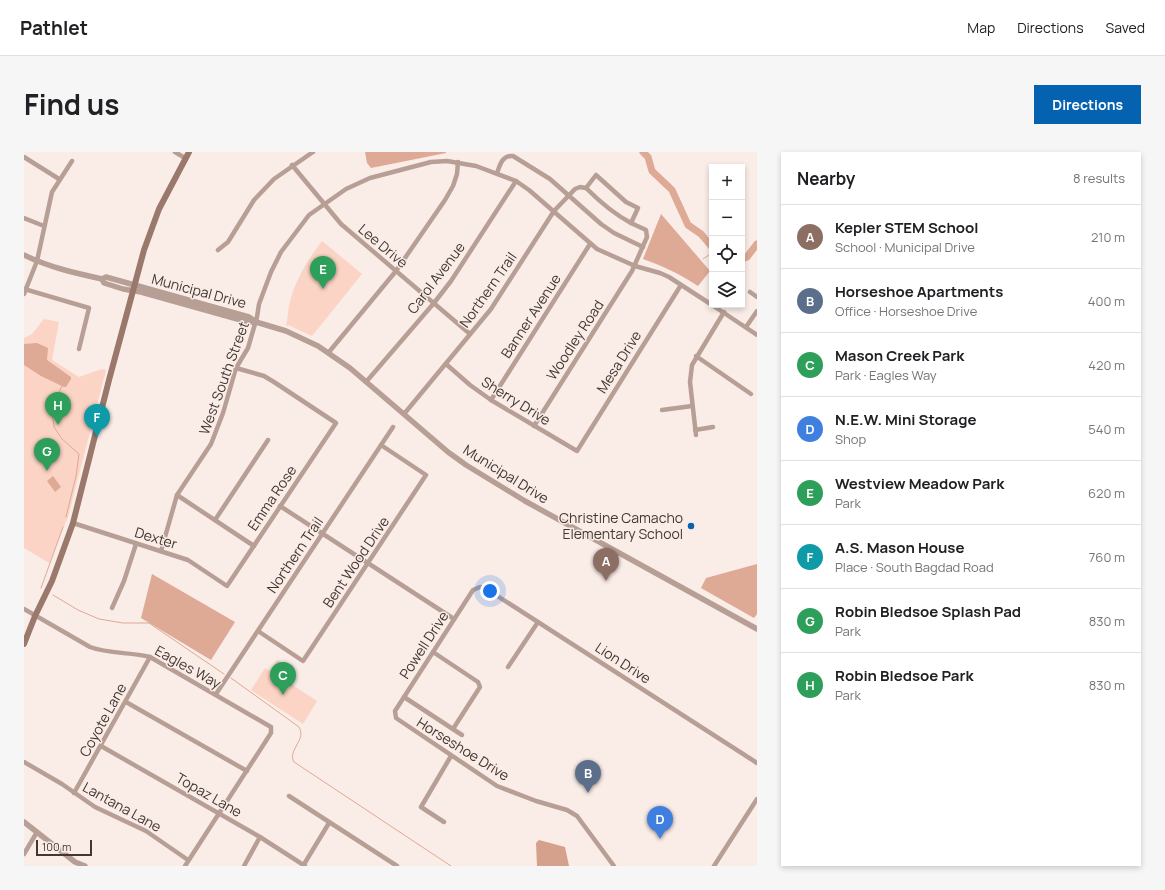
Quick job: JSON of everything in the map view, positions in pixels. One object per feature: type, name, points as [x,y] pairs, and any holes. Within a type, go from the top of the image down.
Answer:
[{"type":"main road","points":[[24,644],[35,616],[52,581],[73,523],[144,250],[160,209],[189,152]]},
{"type":"street","points":[[175,152],[185,158]]},
{"type":"street","points":[[218,250],[228,242],[254,200],[274,179],[292,165],[313,152]]},
{"type":"street","points":[[497,173],[503,158],[513,156],[542,173],[601,224],[614,233],[643,247],[647,237],[646,230],[612,212],[586,188],[580,187],[575,189],[569,195]]},
{"type":"street","points":[[24,157],[59,179]]},
{"type":"street","points":[[72,161],[52,192],[36,262],[25,291],[89,308],[79,349]]},
{"type":"street","name":"West South Street","points":[[161,551],[177,495],[212,444],[236,368],[248,348],[256,322],[259,304],[271,272],[281,252],[309,215],[323,204],[346,190],[370,178],[431,162],[448,161],[476,166],[497,173],[516,181],[530,190],[590,244],[612,257],[634,266],[660,273],[682,285],[709,303]]},
{"type":"street","points":[[329,352],[396,272],[445,200],[454,186],[458,162]]},
{"type":"street","name":"Lee Drive","points":[[292,165],[341,224],[470,334]]},
{"type":"street","points":[[586,188],[596,175],[626,202],[638,208],[631,223]]},
{"type":"street","name":"Carol Avenue","points":[[366,382],[451,281],[516,181]]},
{"type":"street","name":"Northern Trail","points":[[404,414],[491,309],[554,211],[569,195]]},
{"type":"street","points":[[24,218],[44,226]]},
{"type":"street","name":"Banner Avenue","points":[[491,400],[590,244]]},
{"type":"street","name":"Woodley Road","points":[[534,426],[634,266],[643,247]]},
{"type":"street","name":"Municipal Drive","points":[[24,256],[36,262],[102,279],[104,283],[134,288],[220,312],[249,317],[256,322],[292,333],[318,346],[329,352],[454,456],[509,492],[757,629]]},
{"type":"street","name":"Mesa Drive","points":[[577,452],[682,285]]},
{"type":"street","points":[[750,292],[757,297]]},
{"type":"street","name":"West South Street","points":[[717,308],[757,335]]},
{"type":"street","points":[[746,327],[757,311]]},
{"type":"street","points":[[713,426],[695,432],[690,382],[692,365],[696,356],[724,312]]},
{"type":"street","points":[[696,356],[751,394]]},
{"type":"street","name":"Sherry Drive","points":[[446,364],[470,385],[491,400],[577,452]]},
{"type":"street","name":"Emma Rose","points":[[227,586],[336,423],[264,376],[236,368]]},
{"type":"street","points":[[662,410],[692,406]]},
{"type":"street","name":"Northern Trail","points":[[216,694],[393,427]]},
{"type":"street","points":[[216,520],[268,440]]},
{"type":"street","name":"Bent Wood Drive","points":[[258,631],[303,661],[368,564],[426,475],[381,445]]},
{"type":"street","points":[[177,495],[254,546]]},
{"type":"street","points":[[280,506],[454,619]]},
{"type":"street","name":"Dexter","points":[[73,523],[188,560],[227,586]]},
{"type":"street","points":[[112,608],[124,581],[136,544]]},
{"type":"street","name":"Powell Drive","points":[[394,716],[395,711],[432,652],[475,588]]},
{"type":"street","name":"Lion Drive","points":[[475,588],[485,588],[757,763]]},
{"type":"street","name":"Eagles Way","points":[[24,610],[90,647],[150,657],[268,725],[271,728],[271,733],[247,771]]},
{"type":"street","points":[[508,667],[538,622]]},
{"type":"street","points":[[432,652],[478,682],[480,687],[453,729]]},
{"type":"street","name":"Coyote Lane","points":[[74,793],[150,657]]},
{"type":"street","points":[[404,697],[462,735]]},
{"type":"street","points":[[126,702],[247,771],[220,814],[188,860],[186,866]]},
{"type":"street","name":"Horseshoe Drive","points":[[394,716],[497,786],[536,801],[567,810],[577,816],[614,866]]},
{"type":"street","name":"Topaz Lane","points":[[101,746],[260,837],[304,866]]},
{"type":"street","points":[[444,822],[421,807],[451,756]]},
{"type":"street","name":"Lantana Lane","points":[[24,762],[95,807],[151,834],[188,860]]},
{"type":"street","points":[[289,796],[397,866]]},
{"type":"street","points":[[714,866],[757,799]]},
{"type":"street","points":[[24,822],[74,864],[85,866]]},
{"type":"street","points":[[304,866],[330,823]]},
{"type":"street","points":[[24,854],[37,832]]},
{"type":"street","points":[[244,866],[260,837]]},
{"type":"shaded area","points":[[365,152],[446,153],[371,168],[367,163]]},
{"type":"shaded area","points":[[661,214],[709,270],[709,272],[698,286],[658,264],[643,259]]},
{"type":"shaded area","points":[[322,241],[362,274],[312,336],[288,325],[286,326],[290,301],[300,275]]},
{"type":"shaded area","points":[[44,319],[59,322],[52,360],[79,377],[102,369],[106,370],[68,517],[49,563],[24,548],[24,338],[32,334]]},
{"type":"shaded area","points":[[37,343],[48,348],[47,360],[71,377],[66,387],[41,376],[24,365],[24,344]]},
{"type":"shaded area","points":[[53,476],[61,487],[55,492],[47,481]]},
{"type":"shaded area","points":[[757,564],[757,614],[754,618],[701,588],[706,578]]},
{"type":"shaded area","points":[[152,574],[235,622],[211,660],[141,618]]},
{"type":"shaded area","points":[[277,660],[281,662],[274,673],[317,701],[303,724],[251,690],[265,668],[270,671]]},
{"type":"shaded area","points":[[539,840],[565,847],[569,866],[537,866],[536,843]]},
{"type":"waterway","points":[[643,152],[648,157],[652,171],[672,190],[688,225],[701,234],[709,243]]},
{"type":"waterway","points":[[745,258],[757,244]]},
{"type":"waterway","points":[[703,259],[709,255]]},
{"type":"waterway","points":[[62,386],[52,411],[54,427],[62,439],[79,454],[76,476],[66,517]]},
{"type":"waterway","points":[[41,588],[63,527]]},
{"type":"waterway","points":[[53,595],[78,610],[99,619],[123,623],[149,623],[224,674]]},
{"type":"waterway","points":[[231,678],[299,727],[301,736],[293,753],[294,762],[451,866]]},
{"type":"place","name":"Westview Meadow Park","points":[[323,289]]},
{"type":"place","name":"Robin Bledsoe Park","points":[[58,425]]},
{"type":"place","name":"A.S. Mason House","points":[[97,437]]},
{"type":"place","name":"Robin Bledsoe Splash Pad","points":[[47,471]]},
{"type":"place","name":"Christine Camacho Elementary School","points":[[691,526]]},
{"type":"place","name":"Kepler STEM School","points":[[606,581]]},
{"type":"place","name":"Mason Creek Park","points":[[283,695]]},
{"type":"place","name":"Horseshoe Apartments","points":[[588,793]]},
{"type":"place","name":"N.E.W. Mini Storage","points":[[660,839]]}]
